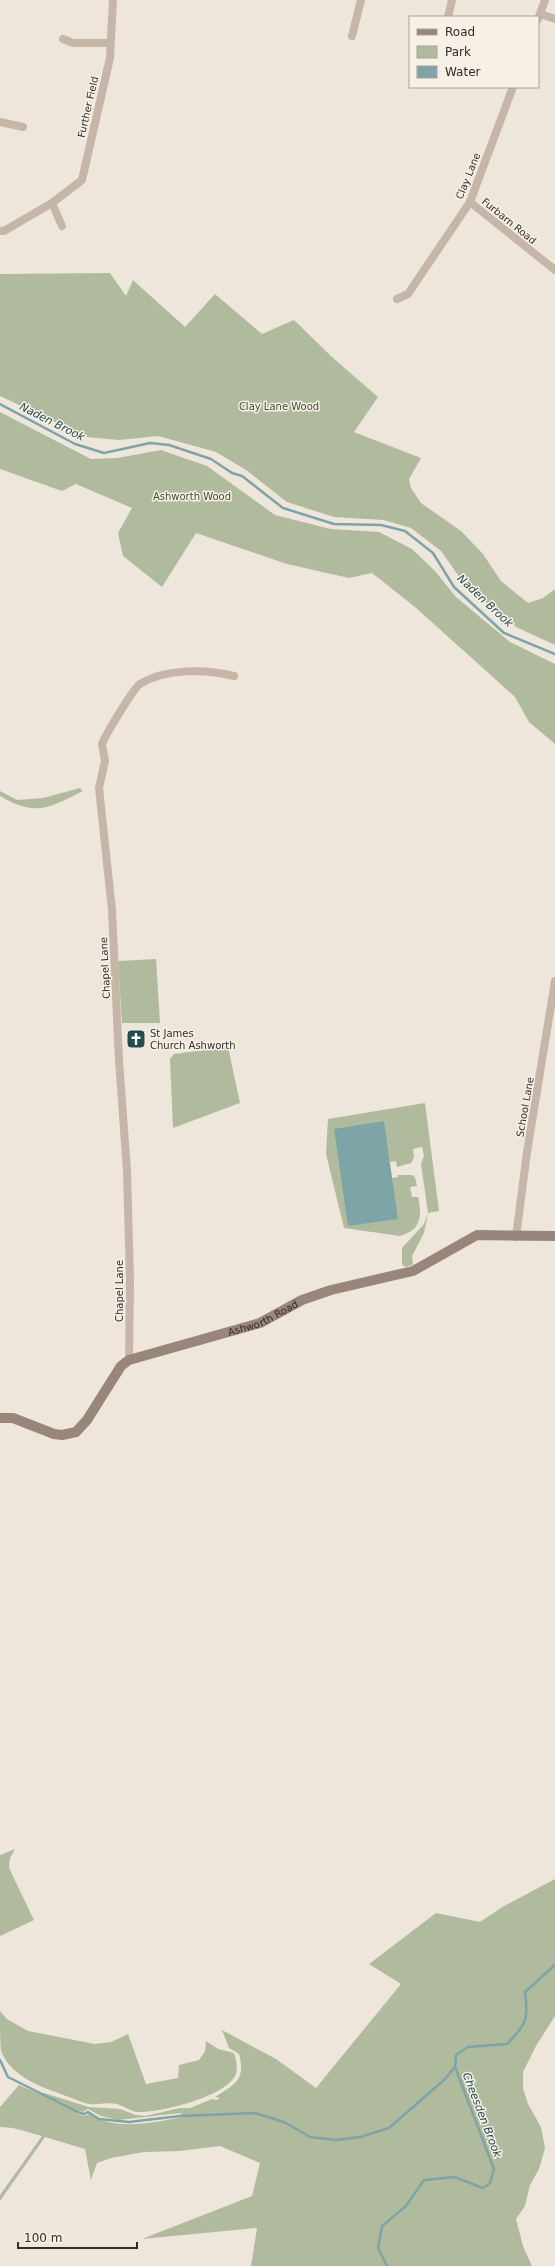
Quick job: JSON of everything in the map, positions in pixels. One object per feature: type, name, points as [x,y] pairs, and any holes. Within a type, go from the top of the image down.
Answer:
[{"type":"street","name":"Further Field","points":[[0,231],[4,231],[52,202],[79,184],[82,180],[110,58],[113,0]]},
{"type":"street","points":[[352,36],[361,0]]},
{"type":"street","points":[[448,16],[452,0]]},
{"type":"street","points":[[545,0],[539,17],[555,19]]},
{"type":"street","points":[[63,39],[73,43],[110,43]]},
{"type":"street","name":"Clay Lane","points":[[397,299],[408,294],[470,202],[512,88]]},
{"type":"street","points":[[0,122],[23,127]]},
{"type":"street","points":[[52,202],[62,226]]},
{"type":"street","name":"Furbarn Road","points":[[470,202],[555,270]]},
{"type":"street","name":"Chapel Lane","points":[[129,1360],[130,1280],[127,1170],[119,1060],[112,910],[99,788],[105,761],[102,744],[140,684],[173,672],[214,671],[234,676]]},
{"type":"street","name":"School Lane","points":[[516,1237],[524,1174],[555,980]]},
{"type":"street","name":"Ashworth Road","points":[[129,1360],[260,1323],[302,1300],[332,1290],[413,1271],[477,1235],[516,1237],[555,1236]]},
{"type":"street","points":[[0,1418],[13,1418],[54,1434],[62,1435],[76,1432],[87,1420],[121,1366],[129,1360]]},
{"type":"green space","name":"Clay Lane Wood","points":[[110,273],[126,296],[133,280],[185,327],[215,294],[262,334],[294,320],[332,357],[378,397],[354,432],[421,458],[409,479],[411,488],[421,503],[461,531],[483,554],[501,581],[528,603],[543,598],[555,589],[555,645],[516,627],[465,585],[441,551],[411,528],[383,520],[334,517],[287,502],[246,470],[216,452],[158,436],[119,440],[87,437],[0,396],[0,274]]},
{"type":"green space","name":"Ashworth Wood","points":[[0,412],[91,459],[117,458],[161,450],[207,466],[275,515],[331,529],[379,532],[412,549],[435,571],[456,597],[510,642],[555,664],[555,744],[529,722],[515,697],[415,607],[372,573],[349,578],[287,564],[196,533],[162,587],[123,556],[118,533],[132,508],[76,484],[62,491],[0,469]]},
{"type":"green space","points":[[80,788],[83,791],[61,802],[42,808],[23,806],[13,803],[0,796],[0,791],[17,800],[43,798]]},
{"type":"green space","points":[[156,959],[160,1023],[122,1023],[118,961]]},
{"type":"green space","points":[[228,1047],[240,1103],[173,1128],[170,1059],[174,1054]]},
{"type":"green space","points":[[425,1103],[439,1211],[428,1213],[421,1164],[424,1156],[422,1147],[413,1149],[414,1157],[411,1163],[397,1167],[396,1161],[390,1162],[383,1122],[397,1219],[392,1178],[398,1177],[398,1175],[412,1175],[415,1177],[417,1186],[410,1187],[412,1197],[418,1197],[420,1210],[419,1221],[413,1230],[400,1236],[344,1228],[326,1154],[328,1119]]},
{"type":"green space","points":[[428,1213],[424,1233],[412,1256],[413,1265],[405,1267],[402,1264],[402,1248],[424,1224]]},
{"type":"green space","points":[[15,1849],[10,1858],[9,1868],[34,1920],[0,1936],[0,1855]]},
{"type":"green space","points":[[555,1879],[555,2016],[536,2046],[523,2072],[523,2088],[528,2104],[541,2127],[545,2148],[539,2169],[530,2185],[525,2206],[516,2219],[523,2246],[532,2266],[251,2266],[257,2228],[142,2239],[252,2196],[260,2163],[220,2146],[180,2151],[144,2152],[111,2158],[97,2163],[91,2180],[85,2149],[45,2137],[0,2201],[0,2195],[42,2136],[13,2128],[0,2127],[0,2107],[19,2085],[42,2095],[44,2093],[89,2107],[120,2109],[136,2115],[145,2116],[180,2108],[190,2108],[212,2099],[217,2100],[220,2098],[215,2097],[233,2085],[240,2076],[241,2063],[239,2054],[229,2048],[222,2030],[276,2059],[316,2088],[401,1984],[369,1964],[436,1913],[480,1922],[504,1906]],"holes":[[[88,2109],[101,2116],[118,2120],[181,2113],[182,2117],[147,2123],[122,2124],[99,2119],[89,2114],[83,2116],[78,2114],[79,2111],[83,2112]]]},
{"type":"green space","points":[[0,2011],[7,2019],[28,2031],[95,2044],[111,2042],[128,2034],[146,2084],[178,2078],[179,2065],[199,2060],[205,2051],[206,2041],[218,2049],[234,2053],[237,2071],[230,2082],[220,2090],[191,2102],[160,2110],[137,2112],[117,2104],[86,2103],[38,2085],[20,2075],[12,2068],[1,2051]]},
{"type":"water","points":[[384,1121],[398,1219],[348,1226],[334,1129]]},
{"type":"waterway","name":"Naden Brook","points":[[0,404],[75,444],[104,453],[150,443],[169,445],[211,459],[232,473],[242,476],[283,508],[334,524],[381,525],[405,531],[433,553],[454,587],[504,633],[555,654]]},
{"type":"waterway","name":"Cheesden Brook","points":[[387,2266],[378,2248],[382,2226],[406,2206],[424,2180],[454,2177],[483,2188],[490,2183],[494,2169],[455,2067],[456,2055],[468,2047],[507,2044],[518,2032],[525,2021],[527,2009],[525,1992],[555,1965]]},
{"type":"waterway","points":[[0,2060],[8,2077],[80,2113],[84,2114],[88,2112],[99,2119],[129,2122],[180,2116],[255,2113],[284,2122],[310,2137],[336,2140],[360,2137],[389,2128],[444,2080],[455,2067]]},
{"type":"place","name":"St James Church Ashworth","points":[[136,1039]]}]
